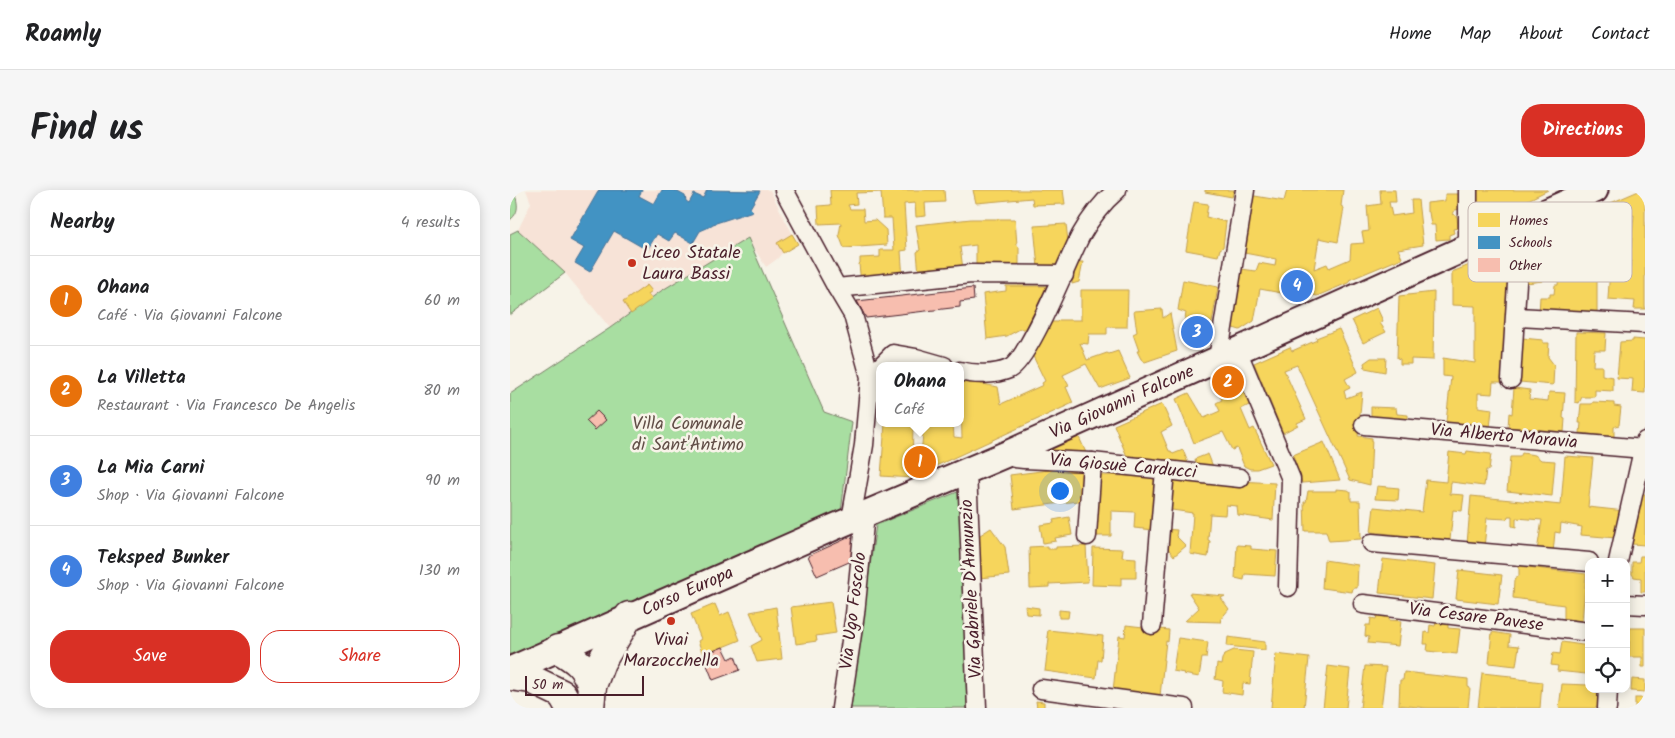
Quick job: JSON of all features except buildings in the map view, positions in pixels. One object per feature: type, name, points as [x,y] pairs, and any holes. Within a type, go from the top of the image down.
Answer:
[{"type":"highway","points":[[591,697],[601,662],[629,616]]},
{"type":"highway","points":[[558,649],[576,660],[587,674],[591,697]]},
{"type":"highway","points":[[558,649],[566,701]]},
{"type":"highway","points":[[510,676],[531,679],[566,701]]},
{"type":"main road","name":"Via Giovanni Falcone","points":[[1567,202],[1595,190]]},
{"type":"main road","name":"Via Giovanni Falcone","points":[[858,517],[1008,453],[1468,246]]},
{"type":"main road","name":"Corso Europa","points":[[510,670],[629,616],[858,517]]},
{"type":"street","points":[[784,190],[853,315],[876,368]]},
{"type":"street","points":[[964,371],[989,373],[1010,368],[1026,349],[1064,275],[1082,234],[1107,198],[1117,190]]},
{"type":"street","points":[[1245,190],[1227,354],[1291,479],[1288,587]]},
{"type":"street","points":[[1468,190],[1468,246]]},
{"type":"street","points":[[837,288],[971,274],[1064,275]]},
{"type":"street","points":[[1511,379],[1517,282]]},
{"type":"street","points":[[1516,317],[1645,324]]},
{"type":"street","points":[[885,362],[893,354],[930,362]]},
{"type":"street","name":"Via Ugo Foscolo","points":[[841,708],[855,614],[858,517],[864,445],[876,376]]},
{"type":"street","name":"Via Alberto Moravia","points":[[1364,424],[1644,445]]},
{"type":"street","points":[[1619,558],[1640,481],[1644,445]]},
{"type":"street","name":"Via Giosuè Carducci","points":[[1008,453],[1019,458],[1092,462],[1240,478]]},
{"type":"street","points":[[1087,536],[1092,462]]},
{"type":"street","points":[[1152,625],[1164,470]]},
{"type":"street","name":"Via Gabriele D'Annunzio","points":[[966,471],[977,708]]},
{"type":"street","points":[[1372,543],[1585,562]]},
{"type":"street","name":"Via Cesare Pavese","points":[[1363,604],[1585,632]]},
{"type":"street","points":[[1630,604],[1645,605]]},
{"type":"street","points":[[1040,689],[1184,708]]},
{"type":"street","points":[[1607,708],[1608,693]]},
{"type":"shaded area","name":"Liceo Statale Laura Bassi","points":[[526,190],[770,190],[795,238],[777,259],[766,267],[747,238],[610,328],[565,273],[518,230],[531,203]]},
{"type":"green space","points":[[510,190],[514,190],[517,210],[510,220]]},
{"type":"green space","points":[[518,230],[565,273],[510,315],[510,234]]},
{"type":"green space","name":"Villa Comunale di Sant'Antimo","points":[[748,238],[824,412],[852,422],[841,512],[510,659],[510,394],[610,328],[661,291]]},
{"type":"green space","points":[[960,491],[967,708],[849,708],[876,525]]},
{"type":"place","name":"Liceo Statale Laura Bassi","points":[[632,263]]},
{"type":"place","name":"Teksped Bunker","points":[[1297,286]]},
{"type":"place","name":"La Mia Carni","points":[[1197,332]]},
{"type":"place","name":"La Villetta","points":[[1228,382]]},
{"type":"place","name":"Ohana","points":[[920,462]]},
{"type":"place","name":"Vivai Marzocchella","points":[[671,621]]}]
